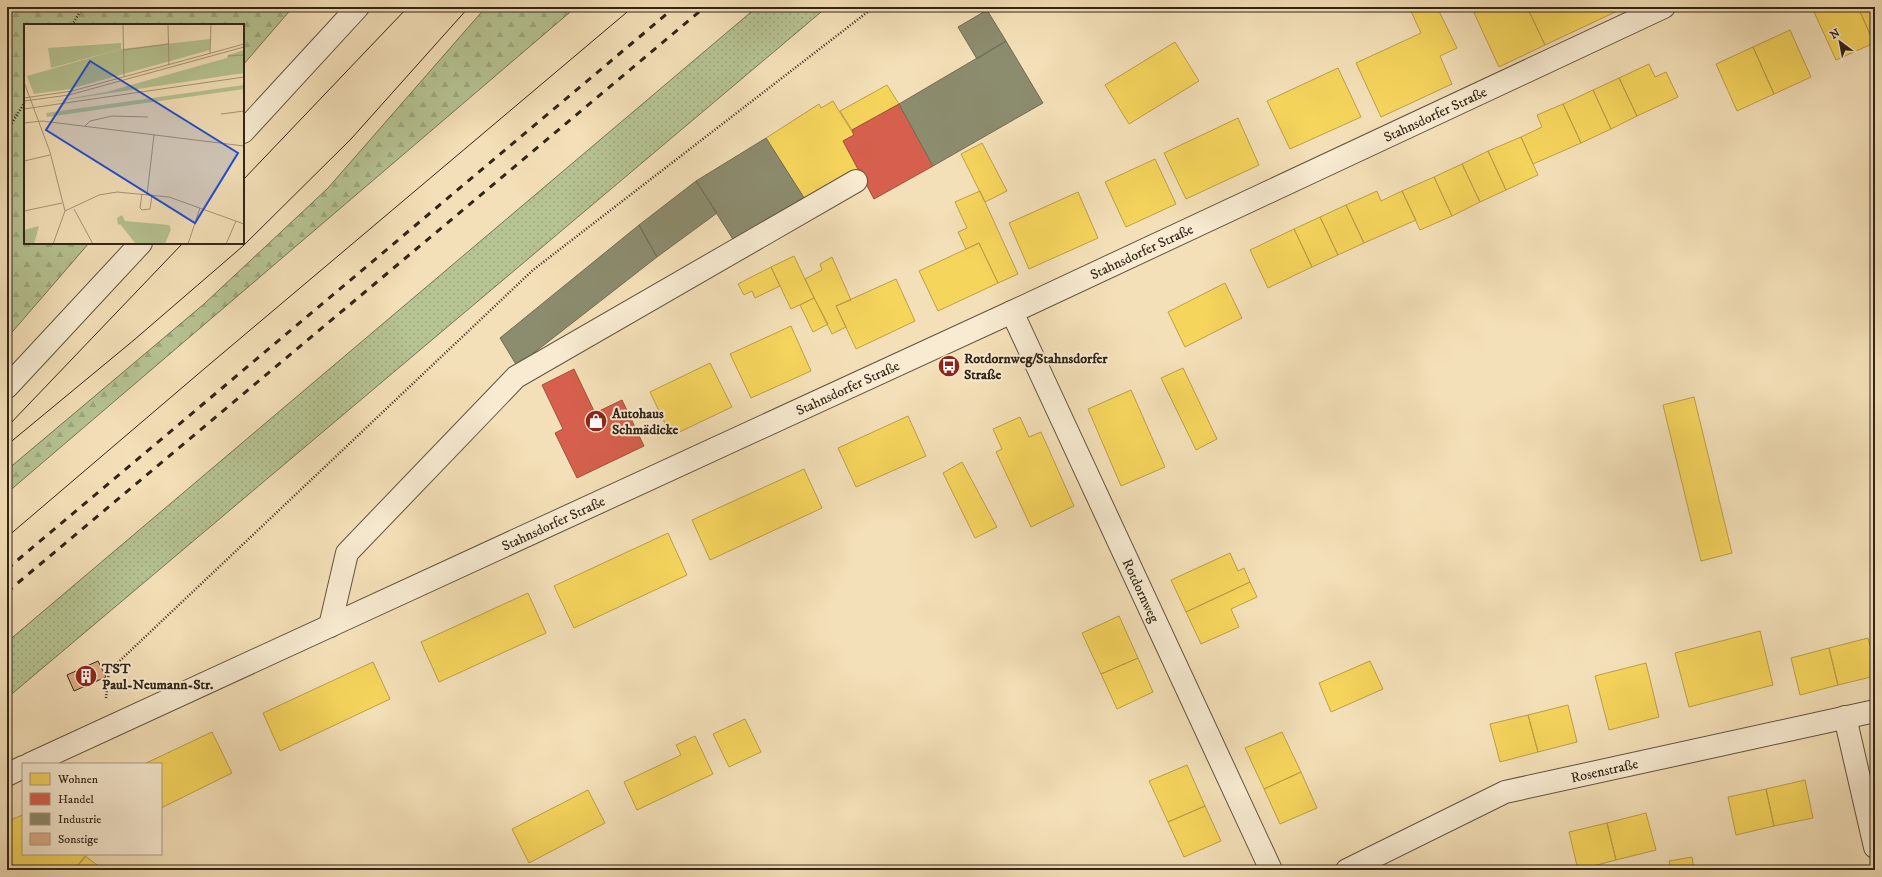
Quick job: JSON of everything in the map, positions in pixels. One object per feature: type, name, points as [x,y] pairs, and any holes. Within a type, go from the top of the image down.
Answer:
[{"type":"street","points":[[244,131],[358,7]]},
{"type":"street","name":"Stahnsdorfer Straße","points":[[32,763],[1012,312],[1664,7]]},
{"type":"street","points":[[330,626],[347,553],[516,377],[856,181]]},
{"type":"street","points":[[7,387],[140,244]]},
{"type":"street","name":"Rotdornweg","points":[[1012,312],[1270,870]]},
{"type":"street","name":"Rosenstraße","points":[[1347,870],[1505,792],[1875,711]]},
{"type":"street","points":[[1845,718],[1875,847]]},
{"type":"street","points":[[7,775],[22,768]]},
{"type":"path","points":[[73,24],[83,7]]},
{"type":"path","points":[[103,731],[109,671],[533,270],[874,7]]},
{"type":"path","points":[[7,131],[24,104]]},
{"type":"green space","points":[[7,7],[293,7],[244,64],[244,24],[24,24],[24,244],[88,244],[7,338]]},
{"type":"green space","points":[[486,7],[576,7],[7,493],[7,470],[204,304],[328,188]]},
{"type":"green space","points":[[757,7],[827,7],[7,698],[7,642]]},
{"type":"building: Wohnen","points":[[1409,7],[1437,7],[1457,48],[1440,56],[1452,84],[1381,117],[1356,63],[1421,33]]},
{"type":"building: Wohnen","points":[[1487,7],[1527,7],[1545,45],[1499,67],[1474,13]]},
{"type":"building: Wohnen","points":[[1527,7],[1626,7],[1545,45]]},
{"type":"building: Wohnen","points":[[1826,7],[1858,7],[1874,43],[1836,60],[1814,12]]},
{"type":"building: Wohnen","points":[[1858,7],[1875,7],[1875,43],[1874,43]]},
{"type":"building: Wohnen","points":[[1790,30],[1811,77],[1774,94],[1753,47]]},
{"type":"building: Wohnen","points":[[1175,42],[1199,81],[1129,124],[1105,85]]},
{"type":"building: Wohnen","points":[[1753,47],[1774,94],[1737,111],[1716,64]]},
{"type":"building: Wohnen","points":[[1649,64],[1655,77],[1666,72],[1678,97],[1637,116],[1619,78]]},
{"type":"building: Wohnen","points":[[1338,68],[1361,117],[1290,149],[1267,101]]},
{"type":"building: Wohnen","points":[[1619,78],[1637,116],[1611,129],[1593,90]]},
{"type":"building: Wohnen","points":[[887,85],[899,104],[852,130],[840,111]]},
{"type":"building: Wohnen","points":[[1593,90],[1611,129],[1581,143],[1563,104]]},
{"type":"building: Wohnen","points":[[833,101],[854,135],[843,141],[858,169],[806,201],[766,138],[819,104],[821,108]]},
{"type":"building: Wohnen","points":[[1563,104],[1581,143],[1533,164],[1521,137],[1542,127],[1537,115]]},
{"type":"building: Wohnen","points":[[1238,118],[1259,165],[1186,199],[1164,153]]},
{"type":"building: Wohnen","points":[[1521,137],[1538,175],[1506,190],[1488,151]]},
{"type":"building: Wohnen","points":[[982,143],[1007,191],[985,202],[961,154]]},
{"type":"building: Wohnen","points":[[1488,151],[1506,190],[1480,202],[1462,164]]},
{"type":"building: Wohnen","points":[[1155,159],[1176,204],[1126,227],[1105,182]]},
{"type":"building: Wohnen","points":[[1462,164],[1480,202],[1452,216],[1434,177]]},
{"type":"building: Wohnen","points":[[1434,177],[1452,216],[1420,230],[1402,191]]},
{"type":"building: Wohnen","points":[[980,191],[1018,274],[998,283],[979,243],[966,249],[958,232],[967,228],[955,202]]},
{"type":"building: Wohnen","points":[[1377,191],[1381,201],[1402,191],[1416,220],[1364,243],[1346,205]]},
{"type":"building: Wohnen","points":[[1078,192],[1098,238],[1029,269],[1009,223]]},
{"type":"building: Wohnen","points":[[1346,205],[1364,243],[1338,255],[1320,217]]},
{"type":"building: Wohnen","points":[[1320,217],[1338,255],[1312,267],[1294,229]]},
{"type":"building: Wohnen","points":[[1294,229],[1312,267],[1268,288],[1250,250]]},
{"type":"building: Wohnen","points":[[979,243],[998,283],[938,311],[919,271]]},
{"type":"building: Wohnen","points":[[794,256],[814,298],[791,309],[771,267]]},
{"type":"building: Wohnen","points":[[832,257],[851,300],[836,306],[846,327],[832,334],[805,279],[822,270],[820,264]]},
{"type":"building: Wohnen","points":[[771,267],[780,286],[755,298],[752,291],[744,295],[738,284]]},
{"type":"building: Wohnen","points":[[896,279],[915,321],[856,349],[836,306]]},
{"type":"building: Wohnen","points":[[1225,283],[1242,318],[1185,347],[1168,312]]},
{"type":"building: Wohnen","points":[[814,298],[828,324],[813,332],[800,305]]},
{"type":"building: Wohnen","points":[[791,326],[811,371],[751,398],[730,354]]},
{"type":"building: Wohnen","points":[[710,363],[732,407],[671,436],[650,392]]},
{"type":"building: Wohnen","points":[[1183,368],[1217,439],[1196,450],[1161,378]]},
{"type":"building: Wohnen","points":[[1131,390],[1165,467],[1121,486],[1088,409]]},
{"type":"building: Wohnen","points":[[1694,397],[1732,553],[1701,561],[1663,405]]},
{"type":"building: Wohnen","points":[[908,416],[926,456],[856,487],[838,448]]},
{"type":"building: Wohnen","points":[[1020,417],[1029,437],[1041,432],[1074,506],[1031,527],[996,452],[1002,449],[993,429]]},
{"type":"building: Wohnen","points":[[962,462],[997,527],[975,538],[943,473]]},
{"type":"building: Wohnen","points":[[804,469],[822,508],[710,560],[692,520]]},
{"type":"building: Wohnen","points":[[668,533],[687,575],[574,628],[554,586]]},
{"type":"building: Wohnen","points":[[1230,553],[1238,571],[1244,568],[1250,582],[1186,612],[1171,580]]},
{"type":"building: Wohnen","points":[[1250,582],[1257,597],[1231,609],[1239,627],[1201,644],[1186,612]]},
{"type":"building: Wohnen","points":[[528,593],[546,633],[439,682],[421,642]]},
{"type":"building: Wohnen","points":[[1119,616],[1138,658],[1101,674],[1082,633]]},
{"type":"building: Wohnen","points":[[1760,631],[1773,685],[1689,707],[1675,653]]},
{"type":"building: Wohnen","points":[[1868,638],[1875,665],[1875,676],[1838,685],[1829,648]]},
{"type":"building: Wohnen","points":[[1829,648],[1838,685],[1800,695],[1791,658]]},
{"type":"building: Wohnen","points":[[1138,658],[1153,692],[1117,709],[1101,674]]},
{"type":"building: Wohnen","points":[[1370,661],[1383,689],[1331,712],[1319,683]]},
{"type":"building: Wohnen","points":[[373,662],[390,699],[280,751],[263,713]]},
{"type":"building: Wohnen","points":[[1646,663],[1659,717],[1609,730],[1595,676]]},
{"type":"building: Wohnen","points":[[1568,705],[1577,742],[1538,752],[1528,715]]},
{"type":"building: Wohnen","points":[[1528,715],[1538,752],[1500,762],[1490,724]]},
{"type":"building: Wohnen","points":[[745,719],[761,752],[729,767],[713,734]]},
{"type":"building: Wohnen","points":[[212,732],[232,773],[162,808],[162,763],[146,763]]},
{"type":"building: Wohnen","points":[[1282,732],[1301,772],[1264,789],[1245,748]]},
{"type":"building: Wohnen","points":[[695,736],[713,774],[637,810],[624,782],[681,755],[676,745]]},
{"type":"building: Wohnen","points":[[1187,765],[1205,806],[1168,822],[1149,781]]},
{"type":"building: Wohnen","points":[[1301,772],[1317,808],[1280,824],[1264,789]]},
{"type":"building: Wohnen","points":[[1805,780],[1813,818],[1774,826],[1766,789]]},
{"type":"building: Wohnen","points":[[1766,789],[1774,826],[1736,835],[1728,797]]},
{"type":"building: Wohnen","points":[[588,790],[605,823],[529,863],[512,829]]},
{"type":"building: Wohnen","points":[[1205,806],[1221,841],[1184,857],[1168,822]]},
{"type":"building: Wohnen","points":[[1646,813],[1656,850],[1616,860],[1607,823]]},
{"type":"building: Wohnen","points":[[22,815],[22,855],[87,855],[74,870],[7,870],[7,821]]},
{"type":"building: Wohnen","points":[[1607,823],[1616,860],[1578,870],[1569,832]]},
{"type":"building: Wohnen","points":[[85,856],[104,870],[74,870]]},
{"type":"building: Wohnen","points":[[1692,857],[1694,870],[1671,870],[1669,861]]},
{"type":"building: Handel","points":[[899,104],[933,166],[874,199],[843,141],[854,135],[852,130]]},
{"type":"building: Handel","name":"Autohaus Schmädicke","points":[[574,369],[595,413],[622,400],[644,446],[577,478],[555,433],[563,429],[542,385]]},
{"type":"building: Industrie","points":[[987,10],[1006,41],[977,59],[958,27]]},
{"type":"building: Industrie","points":[[1006,41],[1043,103],[933,166],[899,104]]},
{"type":"building: Industrie","points":[[766,138],[806,201],[736,244],[696,181]]},
{"type":"building: Industrie","points":[[696,181],[717,213],[657,257],[639,225]]},
{"type":"building: Industrie","points":[[639,225],[657,257],[517,366],[500,338]]},
{"type":"building: Sonstige","name":"TST Paul-Neumann-Str.","points":[[98,661],[106,677],[74,691],[67,675]]},
{"type":"tram line","points":[[244,179],[408,7]]},
{"type":"tram line","points":[[7,445],[134,340],[243,246],[351,139],[469,7]]},
{"type":"tram line","points":[[7,537],[633,7]]},
{"type":"tram line","points":[[7,427],[182,244]]},
{"type":"railway","points":[[7,569],[675,7]]},
{"type":"railway","points":[[7,592],[705,7]]},
{"type":"place","name":"Rotdornweg/Stahnsdorfer Straße","points":[[949,366]]},
{"type":"place","name":"Autohaus Schmädicke","points":[[596,421]]},
{"type":"place","name":"TST Paul-Neumann-Str.","points":[[86,676]]}]
